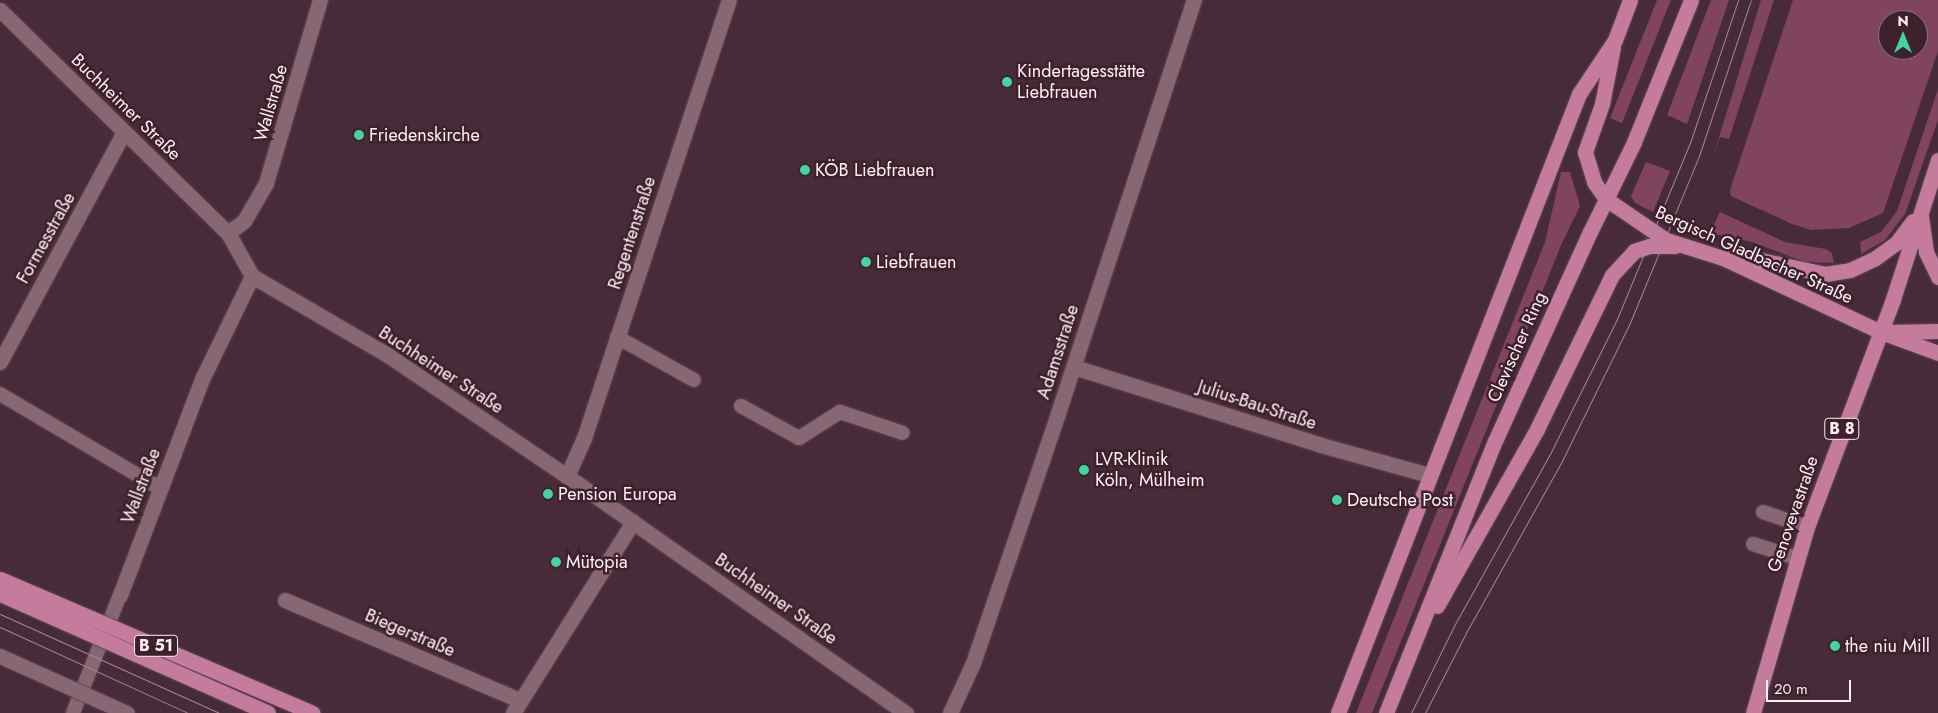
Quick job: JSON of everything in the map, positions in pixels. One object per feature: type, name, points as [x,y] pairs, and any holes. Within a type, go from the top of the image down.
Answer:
[{"type":"main road","name":"Clevischer Ring","points":[[1338,713],[1429,475],[1579,94],[1615,40],[1630,0]]},
{"type":"main road","name":"Clevischer Ring","points":[[1386,713],[1495,441],[1634,142],[1691,0]]},
{"type":"main road","name":"Bergisch Gladbacher Straße","points":[[1615,40],[1602,104],[1586,152],[1590,175],[1606,199],[1646,228],[1679,246],[1723,258],[1880,332],[1938,353]]},
{"type":"main road","name":"Genovevastraße","points":[[1753,713],[1807,527],[1880,332],[1938,160]]},
{"type":"main road","points":[[1723,258],[1761,260],[1825,274],[1850,270],[1874,259],[1897,242],[1920,212]]},
{"type":"main road","points":[[1920,212],[1926,252],[1938,276]]},
{"type":"main road","points":[[1407,660],[1537,428],[1612,274],[1634,251],[1649,246],[1679,246]]},
{"type":"main road","points":[[1880,332],[1938,331]]},
{"type":"main road","name":"B 51","points":[[0,579],[312,713]]},
{"type":"main road","name":"B 51","points":[[0,594],[268,713]]},
{"type":"street","name":"Wallstraße","points":[[228,233],[244,221],[266,183],[320,0]]},
{"type":"street","name":"Regentenstraße","points":[[567,476],[584,438],[729,0]]},
{"type":"street","name":"Adamsstraße","points":[[950,713],[973,663],[1074,367],[1194,0]]},
{"type":"street","name":"Buchheimer Straße","points":[[0,10],[228,233],[252,276],[386,354],[567,476],[906,713]]},
{"type":"street","name":"Formesstraße","points":[[0,362],[124,132]]},
{"type":"street","name":"Wallstraße","points":[[120,595],[203,377],[252,276]]},
{"type":"street","name":"Julius-Bau-Straße","points":[[1074,367],[1320,445],[1429,475]]},
{"type":"street","name":"Biegerstraße","points":[[285,600],[517,707],[633,522]]},
{"type":"street","points":[[0,656],[127,713]]},
{"type":"lane","points":[[617,337],[694,380]]},
{"type":"lane","points":[[0,394],[161,488]]},
{"type":"lane","points":[[741,406],[799,438],[840,412],[903,433]]},
{"type":"lane","points":[[1763,512],[1807,527]]},
{"type":"lane","points":[[1753,544],[1797,558]]},
{"type":"lane","name":"Wallstraße","points":[[73,713],[120,595]]},
{"type":"shaded area","points":[[1657,0],[1671,0],[1622,123],[1610,118]]},
{"type":"shaded area","points":[[1711,0],[1729,0],[1687,124],[1667,115]]},
{"type":"shaded area","points":[[1761,0],[1774,0],[1729,139],[1720,137],[1713,157]]},
{"type":"shaded area","points":[[1793,0],[1938,0],[1938,51],[1883,213],[1849,228],[1811,230],[1792,224],[1731,196],[1730,190]]},
{"type":"shaded area","points":[[1938,89],[1938,120],[1905,214],[1885,240],[1861,254],[1860,242],[1881,232],[1897,211]]},
{"type":"shaded area","points":[[1646,162],[1670,171],[1653,212],[1635,203],[1631,196]]},
{"type":"shaded area","points":[[1561,172],[1570,172],[1580,206],[1562,243],[1372,713],[1356,713],[1545,242]]},
{"type":"shaded area","points":[[1720,212],[1785,242],[1826,249],[1832,253],[1834,263],[1805,262],[1752,242],[1710,233]]},
{"type":"tram line","points":[[1411,713],[1455,624],[1549,456],[1617,319],[1690,143],[1738,0]]},
{"type":"tram line","points":[[1425,713],[1467,631],[1561,463],[1629,325],[1699,156],[1751,0]]},
{"type":"tram line","points":[[0,614],[219,713]]},
{"type":"tram line","points":[[0,627],[188,713]]},
{"type":"place","name":"Kindertagesstätte Liebfrauen","points":[[1007,82]]},
{"type":"place","name":"Friedenskirche","points":[[359,135]]},
{"type":"place","name":"KÖB Liebfrauen","points":[[805,170]]},
{"type":"place","name":"Liebfrauen","points":[[866,262]]},
{"type":"place","name":"LVR-Klinik Köln, Mülheim","points":[[1084,470]]},
{"type":"place","name":"Pension Europa","points":[[548,494]]},
{"type":"place","name":"Deutsche Post","points":[[1337,500]]},
{"type":"place","name":"Mütopia","points":[[556,562]]},
{"type":"place","name":"the niu Mill","points":[[1835,646]]}]
